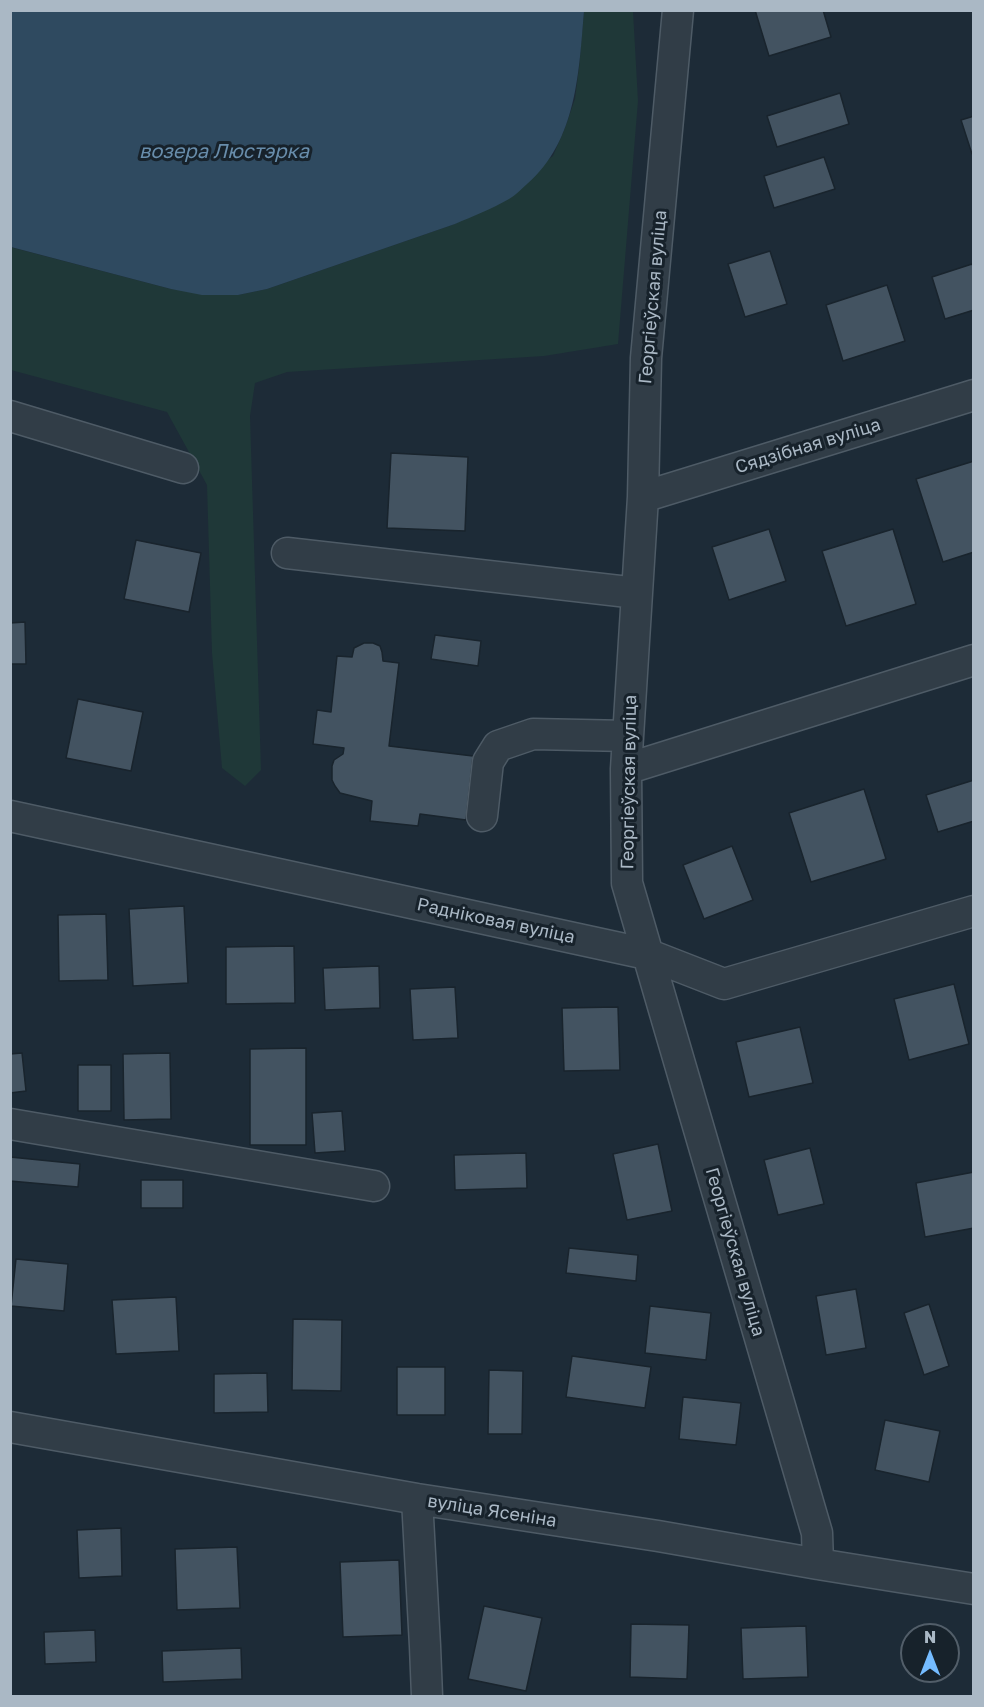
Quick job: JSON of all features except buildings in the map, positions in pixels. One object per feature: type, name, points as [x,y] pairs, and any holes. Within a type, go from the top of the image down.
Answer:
[{"type":"street","name":"Георгіеўская вуліца","points":[[678,10],[646,358],[643,497],[626,769],[627,883],[818,1533],[818,1564]]},
{"type":"street","name":"Сядзібная вуліца","points":[[643,497],[974,396]]},
{"type":"street","points":[[10,416],[183,468]]},
{"type":"street","points":[[287,553],[637,593]]},
{"type":"street","points":[[626,769],[974,660]]},
{"type":"street","points":[[482,816],[488,762],[498,746],[533,734],[628,736]]},
{"type":"street","name":"Радніковая вуліца","points":[[10,816],[647,954],[724,984],[974,911]]},
{"type":"street","points":[[10,1124],[374,1186]]},
{"type":"street","name":"вуліца Ясеніна","points":[[10,1427],[417,1500],[658,1536],[974,1589]]},
{"type":"street","points":[[417,1500],[427,1696]]},
{"type":"green space","points":[[584,11],[633,11],[638,101],[618,344],[544,356],[287,372],[255,383],[250,416],[261,770],[245,786],[222,768],[212,653],[207,485],[167,412],[11,370],[10,247],[171,289],[238,295],[267,289],[455,224],[553,156],[575,99]]},
{"type":"water","name":"возера Люстэрка","points":[[10,11],[584,11],[577,81],[566,126],[544,167],[514,196],[455,224],[267,289],[238,295],[202,295],[11,247]]}]
